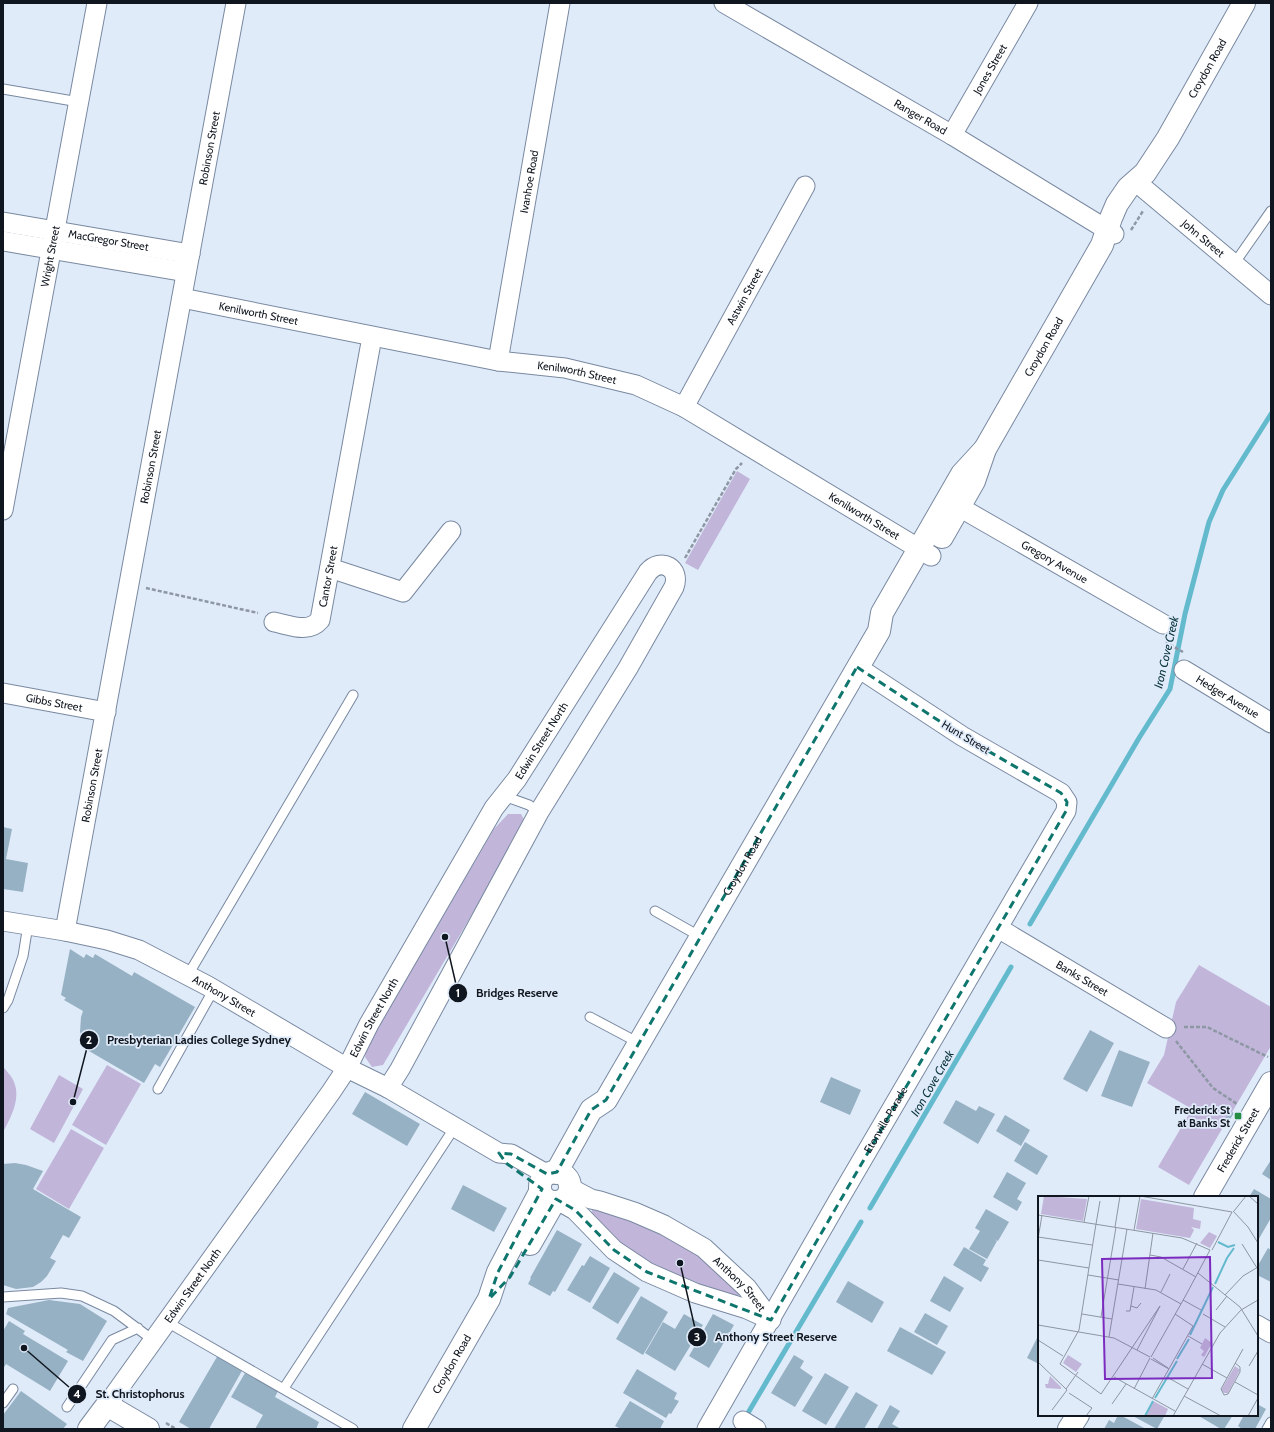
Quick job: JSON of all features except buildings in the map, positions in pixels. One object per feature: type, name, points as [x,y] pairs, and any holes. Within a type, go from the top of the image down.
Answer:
[{"type":"street","name":"Wright Street","points":[[3,510],[97,3]]},
{"type":"street","name":"Robinson Street","points":[[65,931],[236,3]]},
{"type":"street","name":"Ivanhoe Road","points":[[498,361],[560,3]]},
{"type":"street","name":"Ranger Road","points":[[724,3],[952,135],[1108,236]]},
{"type":"street","name":"Jones Street","points":[[952,135],[1028,3]]},
{"type":"street","name":"Croydon Road","points":[[414,1429],[489,1299],[510,1277],[555,1187],[591,1110],[606,1100],[878,631],[882,613],[925,552],[954,504],[962,474],[985,449],[1108,236],[1118,204],[1128,188],[1141,180],[1168,138],[1244,3]]},
{"type":"street","name":"John Street","points":[[1141,180],[1234,264],[1271,295]]},
{"type":"street","name":"Astwin Street","points":[[684,407],[805,186]]},
{"type":"street","name":"MacGregor Street","points":[[3,222],[190,254]]},
{"type":"street","name":"MacGregor Street","points":[[3,241],[186,272]]},
{"type":"street","name":"Kenilworth Street","points":[[182,298],[498,361],[565,368],[636,385],[684,407],[925,552]]},
{"type":"street","name":"Cantor Street","points":[[274,622],[305,629],[315,626],[320,620],[372,337]]},
{"type":"street","name":"Gregory Avenue","points":[[954,504],[1163,624]]},
{"type":"street","points":[[330,568],[402,592],[451,531]]},
{"type":"street","name":"Edwin Street North","points":[[90,1429],[347,1068],[369,1024],[396,976],[494,808],[517,779],[648,572],[657,565],[663,565],[669,567],[676,576]]},
{"type":"street","points":[[388,1088],[400,1069],[539,812],[628,668],[674,587],[676,576]]},
{"type":"street","name":"Hedger Avenue","points":[[1186,662],[1271,723]]},
{"type":"street","name":"Hunt Street","points":[[857,667],[962,736],[1061,793],[1067,802],[1066,811]]},
{"type":"street","name":"Gibbs Street","points":[[3,693],[106,712]]},
{"type":"street","name":"Etonville Parade","points":[[707,1429],[838,1201],[1066,811]]},
{"type":"street","name":"Anthony Street","points":[[3,921],[65,931],[106,940],[139,950],[188,975],[347,1068],[388,1088],[454,1126],[499,1153],[506,1163],[528,1176],[590,1199],[634,1212],[664,1225],[704,1248],[747,1288],[771,1320]]},
{"type":"street","name":"Banks Street","points":[[998,928],[1166,1028]]},
{"type":"street","name":"Frederick Street","points":[[1206,1196],[1271,1083]]},
{"type":"street","name":"Anthony Street","points":[[555,1187],[614,1250],[647,1272],[695,1293],[739,1307],[771,1320]]},
{"type":"street","points":[[1258,1326],[1271,1333]]},
{"type":"street","points":[[107,1405],[148,1429]]},
{"type":"street","points":[[1069,1429],[1077,1416]]},
{"type":"lane","points":[[3,89],[78,102]]},
{"type":"lane","points":[[1234,264],[1271,211]]},
{"type":"lane","points":[[188,975],[353,695]]},
{"type":"lane","points":[[504,796],[529,805],[539,812]]},
{"type":"lane","points":[[655,912],[701,937]]},
{"type":"lane","points":[[3,1008],[8,1000],[23,956],[28,925]]},
{"type":"lane","points":[[158,1089],[214,989]]},
{"type":"lane","points":[[590,1017],[639,1043]]},
{"type":"lane","points":[[284,1388],[449,1136],[454,1126]]},
{"type":"lane","points":[[587,1222],[585,1214],[586,1207],[592,1202],[600,1201]]},
{"type":"lane","points":[[739,1307],[747,1302],[749,1295],[747,1288]]},
{"type":"lane","points":[[3,1298],[61,1293],[82,1296],[114,1311],[153,1340]]},
{"type":"lane","points":[[167,1322],[353,1429]]},
{"type":"lane","points":[[67,1407],[112,1340],[138,1328]]},
{"type":"lane","points":[[3,1403],[13,1389]]},
{"type":"lane","points":[[1267,1429],[1271,1422]]},
{"type":"path","points":[[676,576],[736,469],[756,450]]},
{"type":"path","points":[[129,585],[262,614],[274,622]]},
{"type":"path","points":[[1167,643],[1186,662]]},
{"type":"path","points":[[1166,1028],[1207,1026],[1268,1057]]},
{"type":"path","points":[[1166,1028],[1212,1088],[1240,1105]]},
{"type":"highlighted area","points":[[857,667],[962,736],[1061,793],[1067,802],[1066,811],[771,1320],[647,1272],[614,1250],[575,1210],[556,1199],[510,1277],[489,1299],[498,1272],[542,1189],[506,1163],[499,1153],[511,1154],[547,1174],[557,1172],[591,1110],[606,1100]]},
{"type":"shaded area","points":[[737,471],[750,479],[698,570],[685,563]]},
{"type":"shaded area","points":[[508,814],[521,814],[526,823],[383,1065],[372,1067],[365,1057],[367,1046],[494,829]]},
{"type":"shaded area","points":[[1199,965],[1271,1007],[1271,1046],[1189,1185],[1158,1167],[1192,1109],[1147,1083],[1164,1055],[1176,1002]]},
{"type":"shaded area","points":[[107,1065],[141,1084],[106,1145],[72,1125]]},
{"type":"shaded area","points":[[3,1066],[13,1080],[16,1088],[16,1101],[3,1132]]},
{"type":"shaded area","points":[[59,1075],[83,1089],[54,1143],[30,1129]]},
{"type":"shaded area","points":[[71,1129],[104,1148],[69,1209],[36,1189]]},
{"type":"shaded area","points":[[598,1207],[649,1224],[699,1252],[740,1291],[738,1297],[680,1281],[626,1250],[590,1217],[592,1210]]},
{"type":"waterway","name":"Iron Cove Creek","points":[[1030,924],[1139,738],[1170,689],[1185,614],[1209,522],[1223,490],[1271,414]]},
{"type":"waterway","name":"Iron Cove Creek","points":[[870,1208],[1011,967]]},
{"type":"waterway","name":"Iron Cove Creek","points":[[745,1418],[861,1222]]},
{"type":"place","name":"Bridges Reserve","points":[[445,937]]},
{"type":"place","name":"Presbyterian Ladies College Sydney","points":[[73,1102]]},
{"type":"place","name":"Frederick St at Banks St","points":[[1238,1116]]},
{"type":"place","name":"Anthony Street Reserve","points":[[680,1263]]},
{"type":"place","name":"St. Christophorus","points":[[24,1348]]}]
